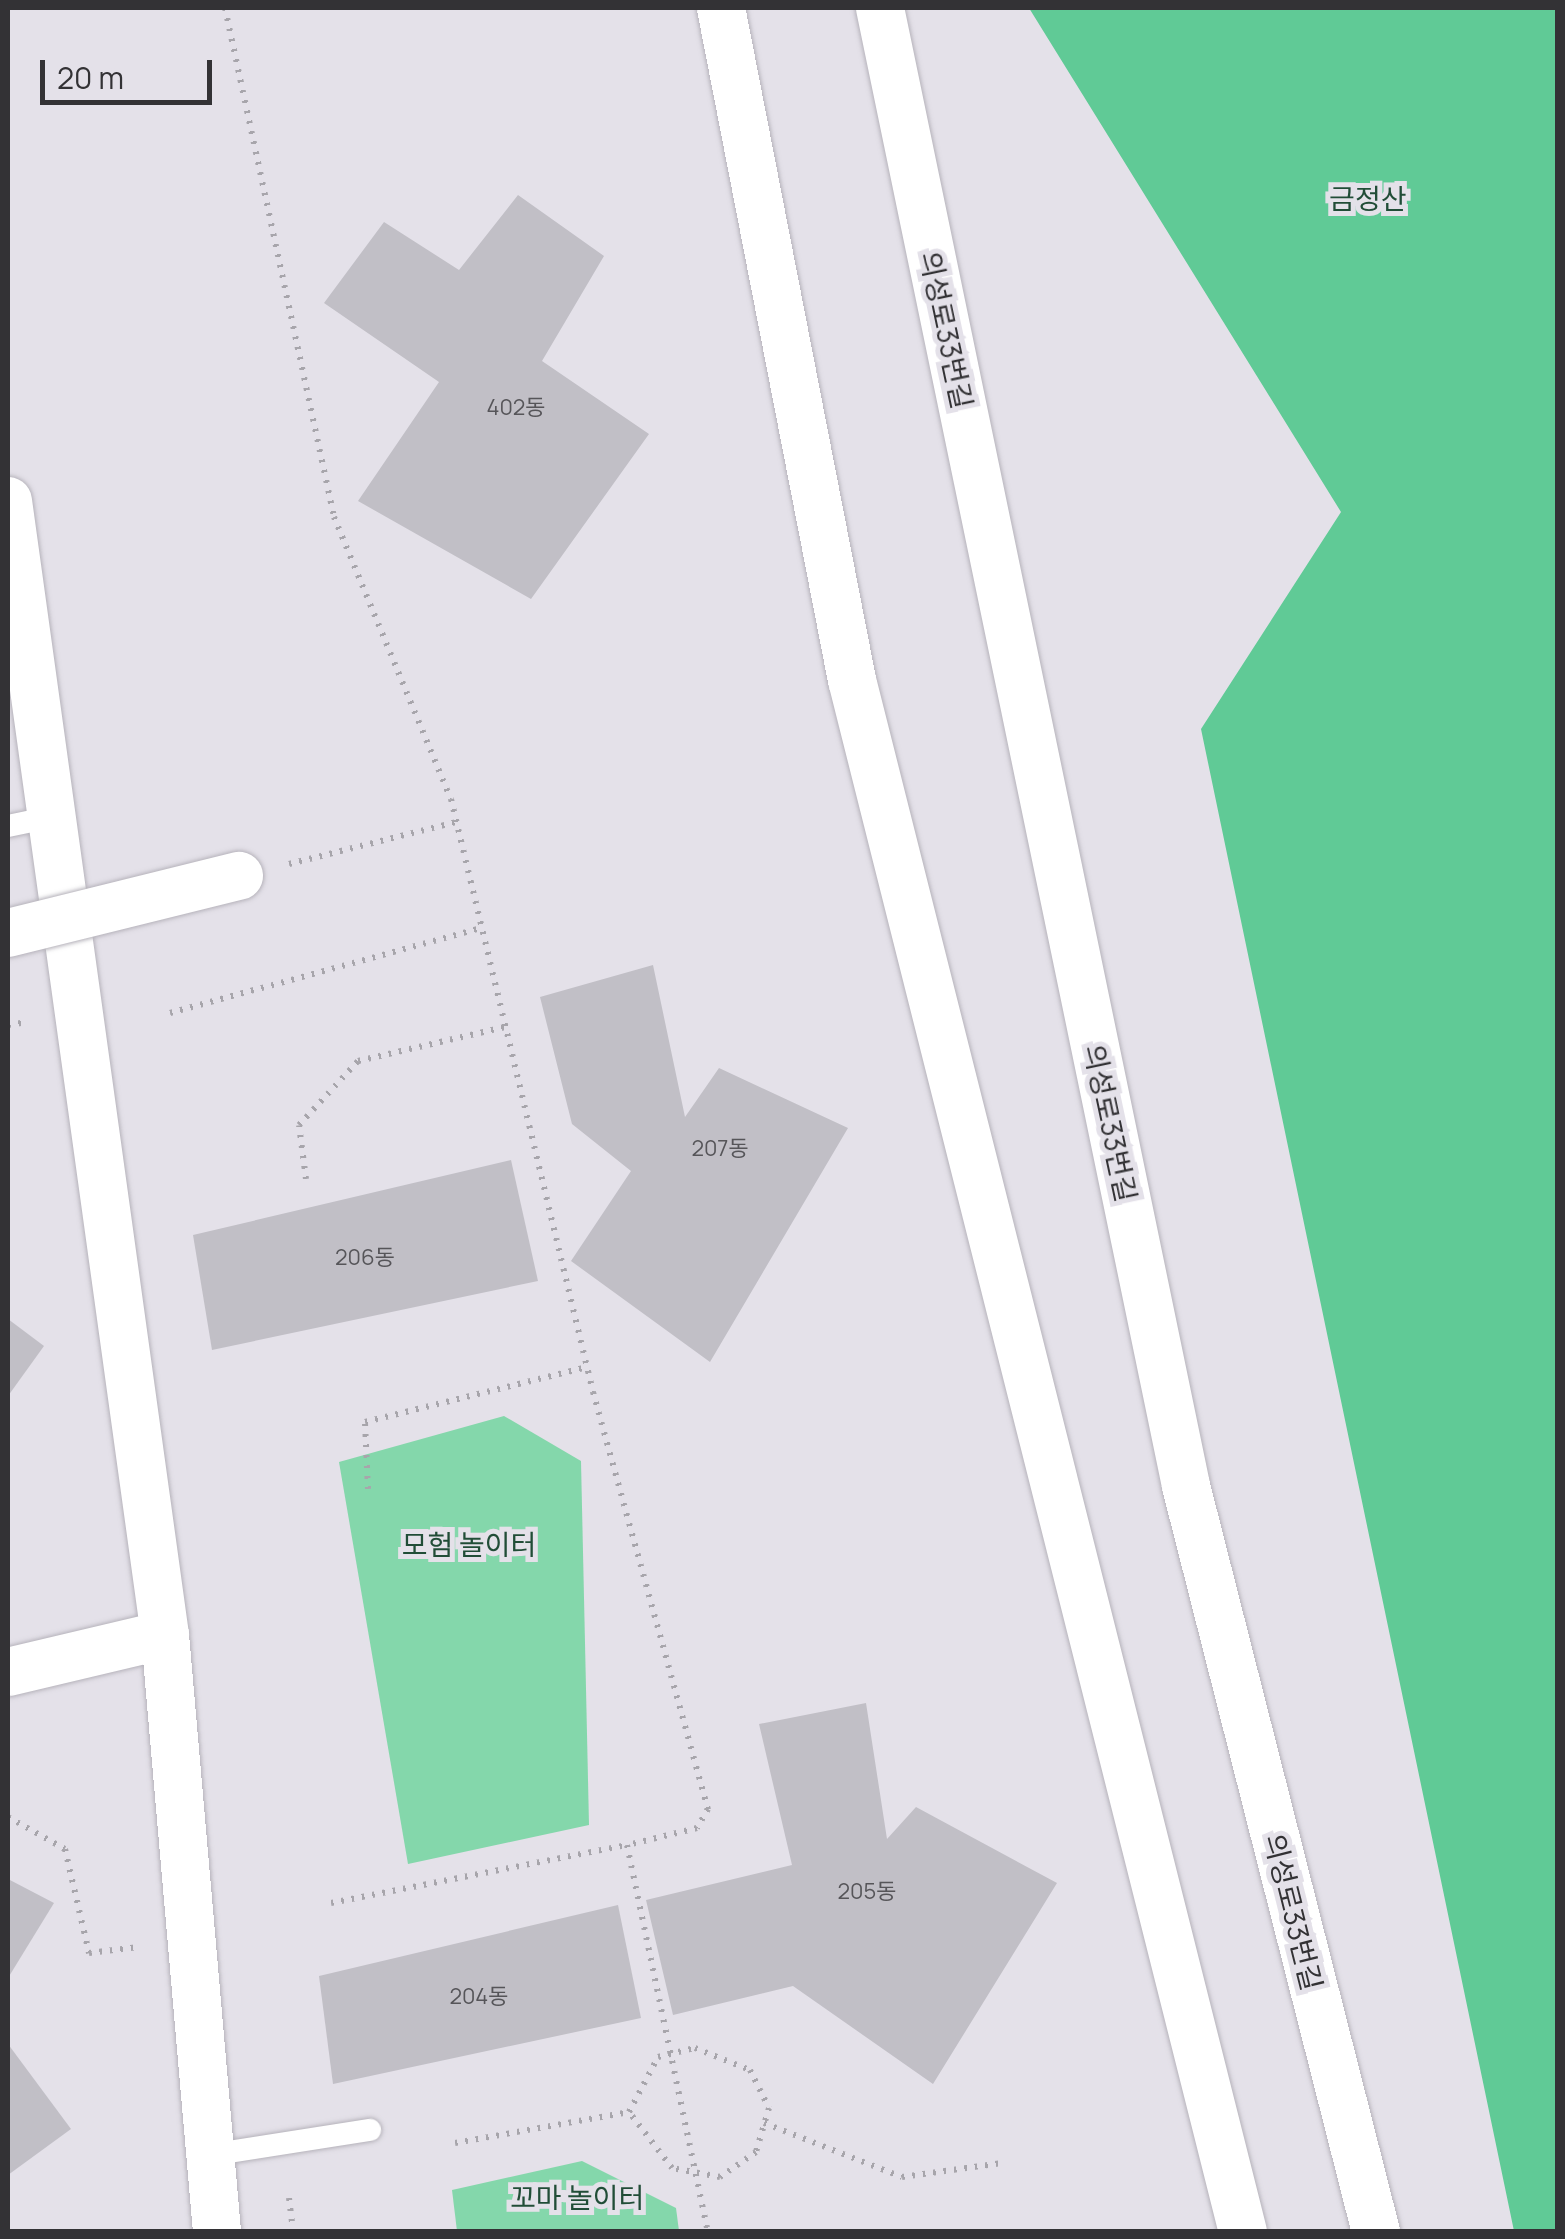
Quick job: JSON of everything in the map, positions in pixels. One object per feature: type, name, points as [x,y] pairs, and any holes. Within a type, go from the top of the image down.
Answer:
[{"type":"street","points":[[721,8],[852,680],[1243,2232]]},
{"type":"street","name":"의성로33번길","points":[[880,8],[1186,1486],[1376,2232]]},
{"type":"street","points":[[8,501],[56,816],[165,1636],[217,2232]]},
{"type":"street","points":[[8,933],[239,876]]},
{"type":"street","points":[[8,1672],[165,1636]]},
{"type":"lane","points":[[8,826],[56,816]]},
{"type":"lane","points":[[210,2155],[370,2130]]},
{"type":"path","points":[[225,8],[334,516],[456,822],[587,1367],[708,1809],[697,1828],[331,1903]]},
{"type":"path","points":[[239,876],[456,822]]},
{"type":"path","points":[[170,1012],[481,928]]},
{"type":"path","points":[[8,1024],[32,1021]]},
{"type":"path","points":[[306,1179],[298,1125],[358,1060],[505,1027]]},
{"type":"path","points":[[368,1489],[365,1422],[587,1367]]},
{"type":"path","points":[[8,1816],[65,1849],[89,1954],[142,1946]]},
{"type":"path","points":[[627,1845],[708,2232]]},
{"type":"path","points":[[695,2048],[750,2070],[770,2108],[756,2152],[720,2176],[696,2176],[644,2142],[629,2112],[637,2083],[669,2052],[695,2048]]},
{"type":"path","points":[[455,2143],[629,2112]]},
{"type":"path","points":[[764,2124],[902,2177],[1002,2163]]},
{"type":"path","points":[[289,2198],[294,2232]]},
{"type":"green space","name":"금정산","points":[[1029,8],[1557,8],[1557,2231],[1514,2231],[1201,729],[1341,512]]},
{"type":"green space","name":"모험 놀이터","points":[[504,1416],[581,1461],[589,1825],[408,1864],[339,1462]]},
{"type":"green space","name":"꼬마 놀이터","points":[[582,2161],[676,2208],[679,2231],[457,2231],[452,2190]]},
{"type":"building","points":[[518,195],[604,256],[542,361],[649,434],[531,599],[358,501],[439,382],[324,303],[384,222],[459,270]]},
{"type":"building","points":[[653,965],[685,1117],[719,1068],[848,1128],[710,1362],[571,1261],[631,1171],[572,1124],[540,997]]},
{"type":"building","points":[[511,1160],[538,1281],[212,1350],[193,1235]]},
{"type":"building","points":[[8,1319],[44,1346],[8,1396]]},
{"type":"building","points":[[866,1703],[887,1839],[916,1807],[1057,1883],[933,2084],[793,1986],[673,2015],[646,1900],[792,1865],[759,1724]]},
{"type":"building","points":[[8,1879],[54,1903],[8,1978]]},
{"type":"building","points":[[618,1905],[641,2018],[333,2084],[319,1976]]},
{"type":"building","points":[[8,2044],[71,2129],[8,2175]]}]
